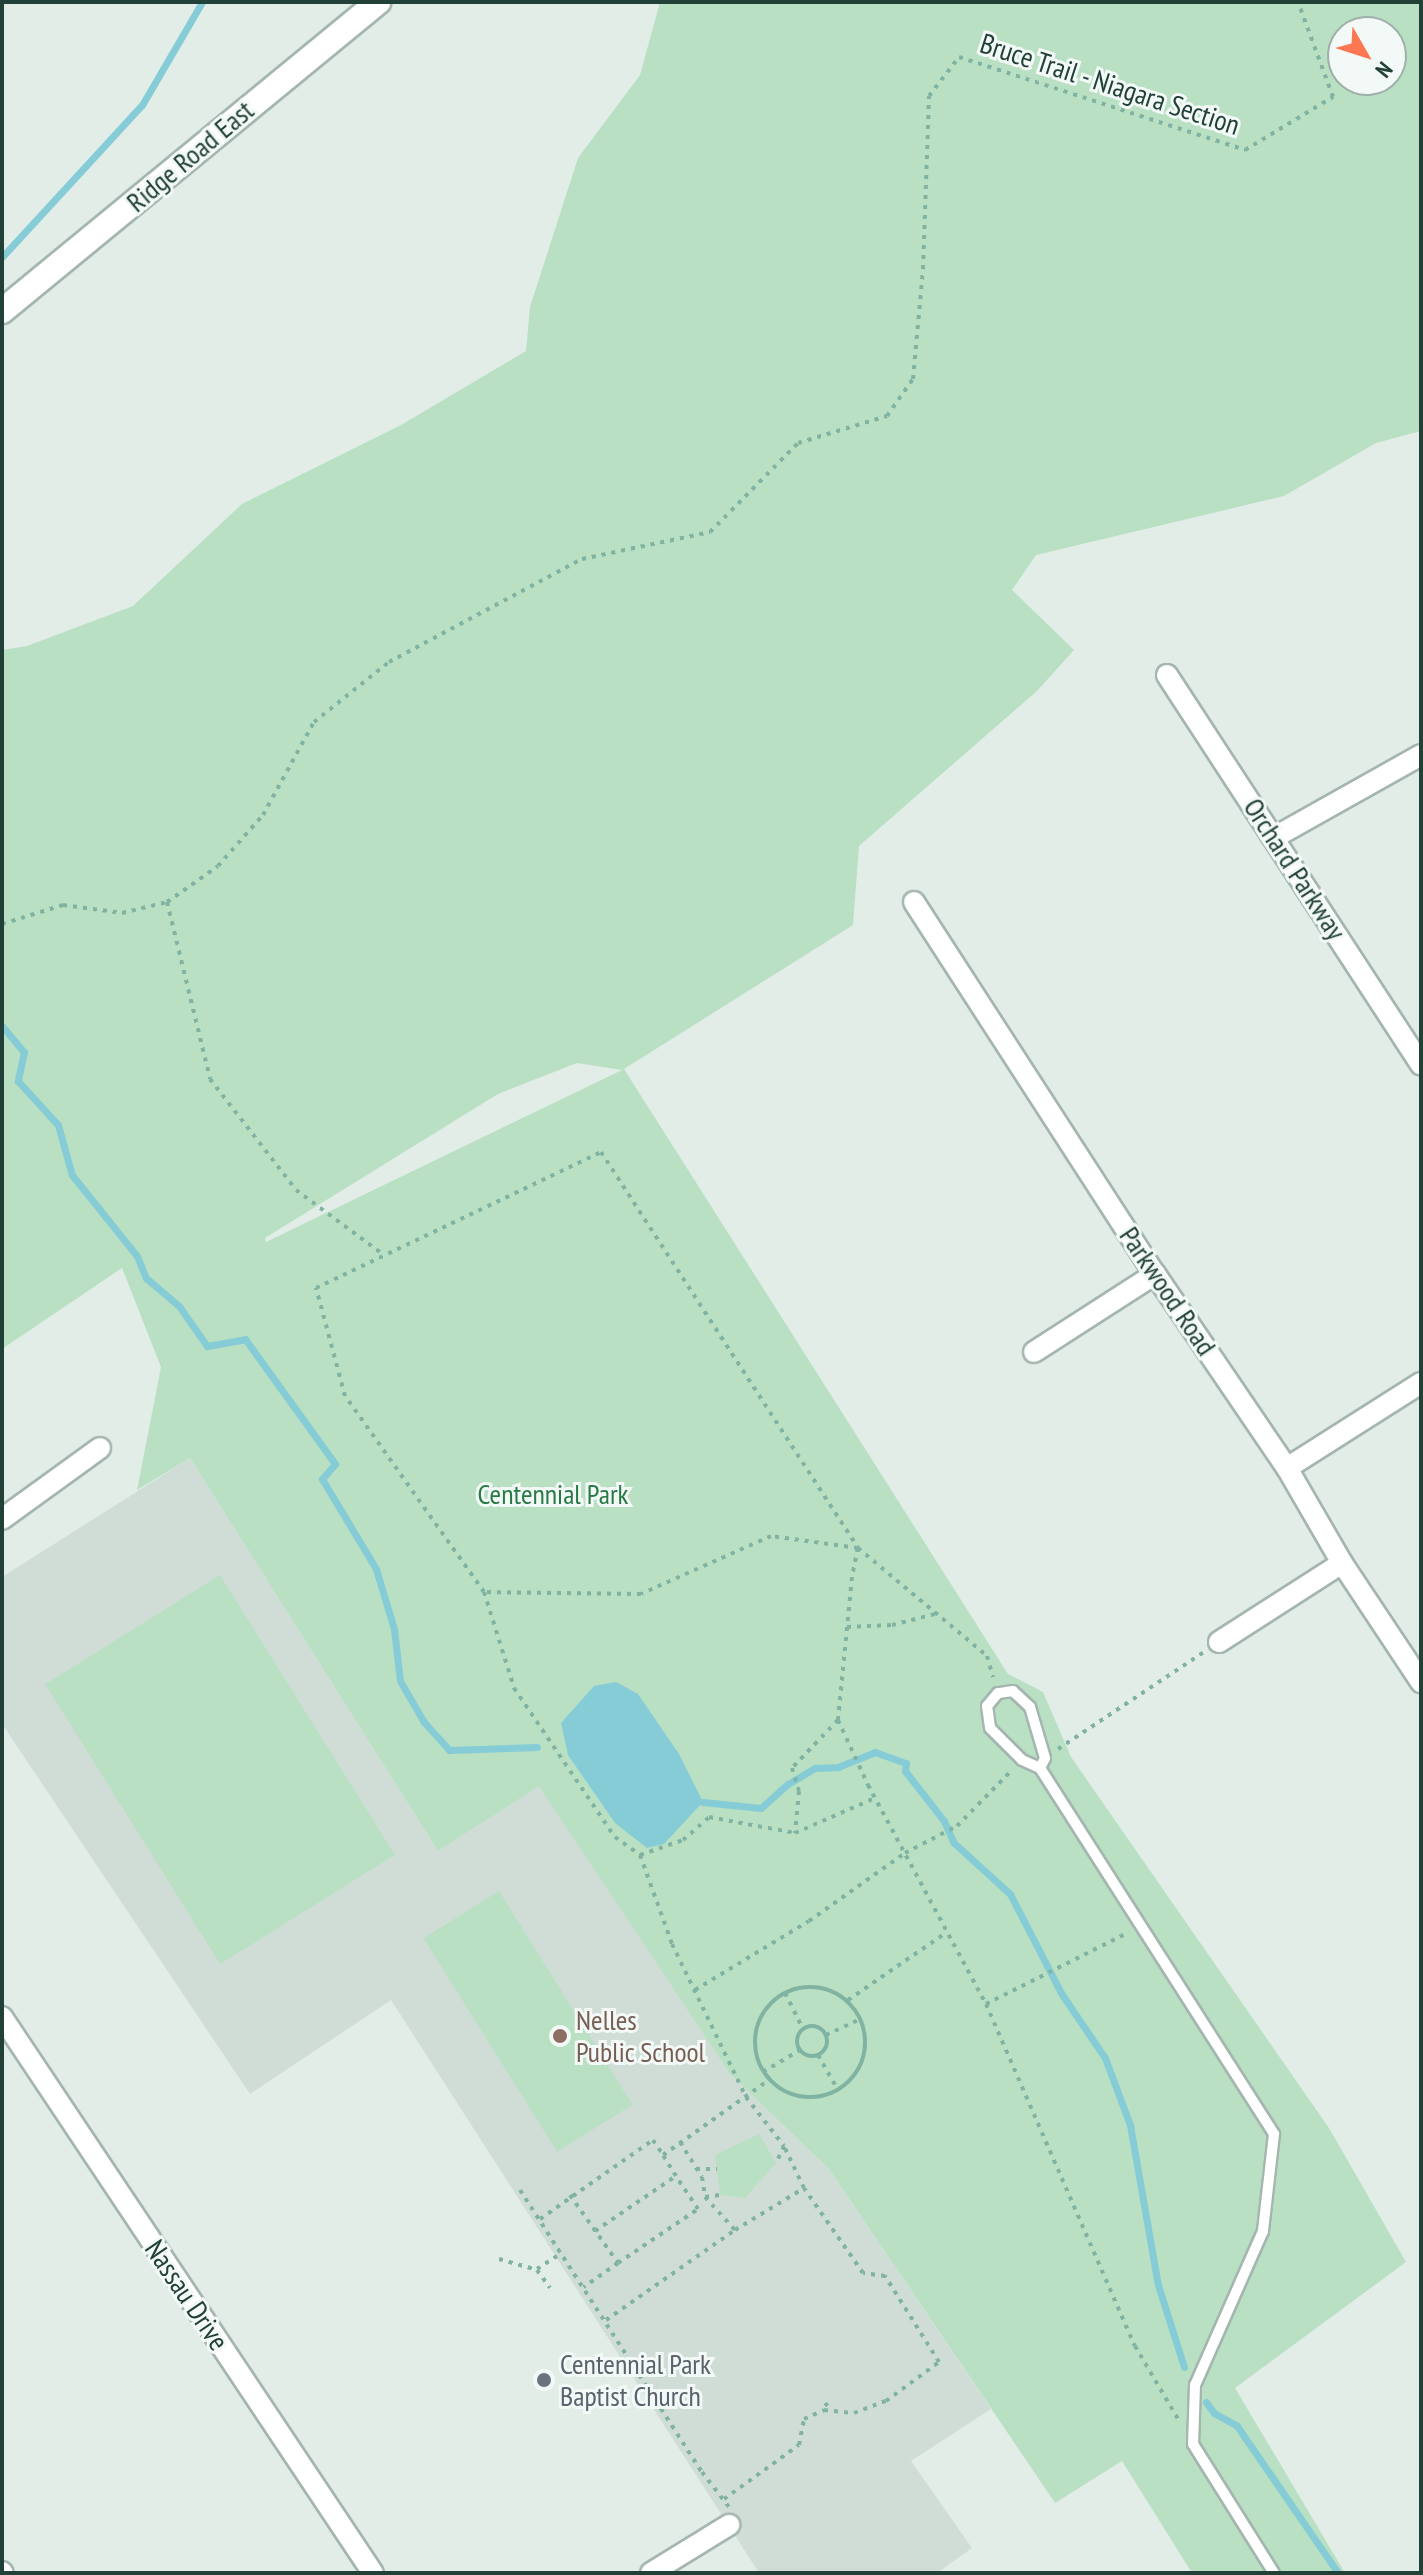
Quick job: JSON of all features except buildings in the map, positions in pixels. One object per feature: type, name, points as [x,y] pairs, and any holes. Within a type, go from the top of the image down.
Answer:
[{"type":"main road","name":"Ridge Road East","points":[[2,311],[378,2]]},
{"type":"street","name":"Orchard Parkway","points":[[1167,675],[1421,1064]]},
{"type":"street","points":[[1275,837],[1421,755]]},
{"type":"street","name":"Parkwood Road","points":[[914,902],[1155,1274],[1287,1468],[1342,1563],[1421,1682]]},
{"type":"street","points":[[1034,1352],[1155,1274]]},
{"type":"street","points":[[1287,1468],[1421,1383]]},
{"type":"street","points":[[2,1519],[100,1448]]},
{"type":"street","points":[[1219,1642],[1342,1563]]},
{"type":"street","name":"Nassau Drive","points":[[2,2017],[373,2573]]},
{"type":"street","points":[[651,2573],[730,2519]]},
{"type":"lane","points":[[1040,1768],[1045,1758],[1030,1707],[1013,1691],[998,1693],[987,1706],[990,1728],[1022,1760],[1040,1768],[1274,2134],[1263,2231],[1195,2385],[1193,2444],[1274,2573]]},
{"type":"path","name":"Bruce Trail - Niagara Section","points":[[2,924],[63,905],[122,913],[167,902],[218,866],[263,815],[314,722],[389,662],[582,559],[710,532],[798,443],[887,416],[913,379],[923,269],[929,96],[959,57],[1245,150],[1333,97],[1298,2]]},
{"type":"path","points":[[167,902],[210,1079],[296,1190],[384,1255]]},
{"type":"path","points":[[724,2499],[799,2445],[804,2419],[831,2410],[854,2413],[886,2401],[939,2362],[885,2276],[863,2273],[804,2188],[784,2146],[746,2097],[672,1944],[640,1855],[615,1837],[514,1688],[484,1592],[345,1396],[316,1288],[601,1152],[858,1548],[987,1656],[991,1671]]},
{"type":"path","points":[[484,1592],[641,1594],[771,1536],[858,1548]]},
{"type":"path","points":[[858,1548],[838,1720],[868,1785],[986,2004],[1135,2346],[1193,2444]]},
{"type":"path","points":[[847,1627],[892,1625],[936,1613]]},
{"type":"path","points":[[1051,1754],[1219,1642]]},
{"type":"path","points":[[795,1833],[799,1791],[792,1768],[838,1720]]},
{"type":"path","points":[[695,1990],[809,1921],[905,1853],[957,1826],[1022,1760]]},
{"type":"path","points":[[640,1855],[683,1840],[709,1817],[795,1833],[875,1798]]},
{"type":"path","points":[[848,2000],[947,1932]]},
{"type":"path","points":[[986,2004],[1122,1936]]},
{"type":"path","points":[[801,1987],[818,1987],[848,2000],[861,2019],[866,2034],[862,2064],[854,2077],[838,2090],[813,2098],[797,2097],[769,2080],[763,2072],[754,2043],[757,2028],[772,2001],[785,1993],[801,1987]]},
{"type":"path","points":[[785,1993],[803,2029]]},
{"type":"path","points":[[826,2035],[861,2019]]},
{"type":"path","points":[[815,2026],[826,2035],[827,2044],[818,2055],[806,2055],[800,2050],[797,2039],[803,2029],[815,2026]]},
{"type":"path","points":[[763,2072],[800,2050]]},
{"type":"path","points":[[818,2055],[838,2090]]},
{"type":"path","points":[[663,2155],[769,2080]]},
{"type":"path","points":[[540,2219],[570,2195],[653,2140],[698,2209]]},
{"type":"path","points":[[680,2142],[702,2177],[707,2199],[735,2230]]},
{"type":"path","points":[[776,2163],[784,2146]]},
{"type":"path","points":[[696,2169],[717,2169]]},
{"type":"path","points":[[595,2231],[676,2176]]},
{"type":"path","points":[[606,2320],[735,2230],[804,2188]]},
{"type":"path","points":[[520,2190],[724,2499],[730,2519]]},
{"type":"path","points":[[570,2195],[618,2263]]},
{"type":"path","points":[[584,2287],[698,2209],[707,2199],[720,2195]]},
{"type":"path","points":[[537,2270],[562,2253]]},
{"type":"path","points":[[499,2259],[537,2270],[550,2288]]},
{"type":"path","points":[[825,2403],[831,2410]]},
{"type":"path","points":[[695,2459],[703,2453]]},
{"type":"shaded area","name":"Nelles Public School","points":[[190,1458],[438,1851],[539,1785],[729,2073],[829,2169],[991,2409],[911,2461],[972,2548],[937,2573],[759,2573],[391,2000],[250,2094],[2,1724],[2,1577]]},
{"type":"green space","name":"Centennial Park","points":[[660,2],[1421,2],[1421,431],[1376,443],[1284,496],[1036,555],[1012,590],[1074,650],[1037,691],[859,846],[853,925],[624,1069],[1008,1674],[1043,1692],[1071,1757],[1329,2128],[1406,2262],[1235,2388],[1345,2573],[1192,2573],[1122,2461],[1055,2503],[829,2169],[729,2073],[539,1786],[438,1851],[190,1458],[137,1490],[161,1367],[122,1268],[2,1349],[2,650],[27,646],[133,606],[242,504],[401,425],[526,351],[530,307],[578,158],[640,75]],"holes":[[[577,1063],[622,1070],[266,1242],[265,1238],[498,1094]]]},
{"type":"green space","points":[[220,1575],[395,1855],[220,1964],[45,1684]]},
{"type":"green space","points":[[499,1891],[633,2105],[557,2152],[424,1938]]},
{"type":"green space","points":[[759,2134],[776,2163],[745,2198],[720,2195],[715,2155]]},
{"type":"water","points":[[616,1682],[638,1694],[679,1754],[703,1802],[664,1844],[647,1848],[615,1823],[568,1755],[561,1723],[594,1686]]},
{"type":"waterway","points":[[2,257],[142,105],[202,2]]},
{"type":"waterway","points":[[2,1026],[24,1052],[18,1081],[58,1125],[72,1175],[137,1256],[146,1278],[179,1306],[207,1346],[245,1339],[335,1464],[322,1479],[376,1569],[394,1629],[400,1681],[424,1722],[449,1750],[537,1747]]},
{"type":"waterway","points":[[703,1802],[761,1808],[788,1784],[815,1768],[838,1767],[875,1752],[906,1763],[905,1771],[944,1821],[954,1843],[1010,1894],[1061,1993],[1105,2058],[1130,2125],[1158,2285],[1184,2367]]},
{"type":"waterway","points":[[1206,2402],[1214,2413],[1237,2426],[1338,2573]]},
{"type":"place","name":"Nelles Public School","points":[[560,2036]]},
{"type":"place","name":"Centennial Park Baptist Church","points":[[544,2380]]}]
